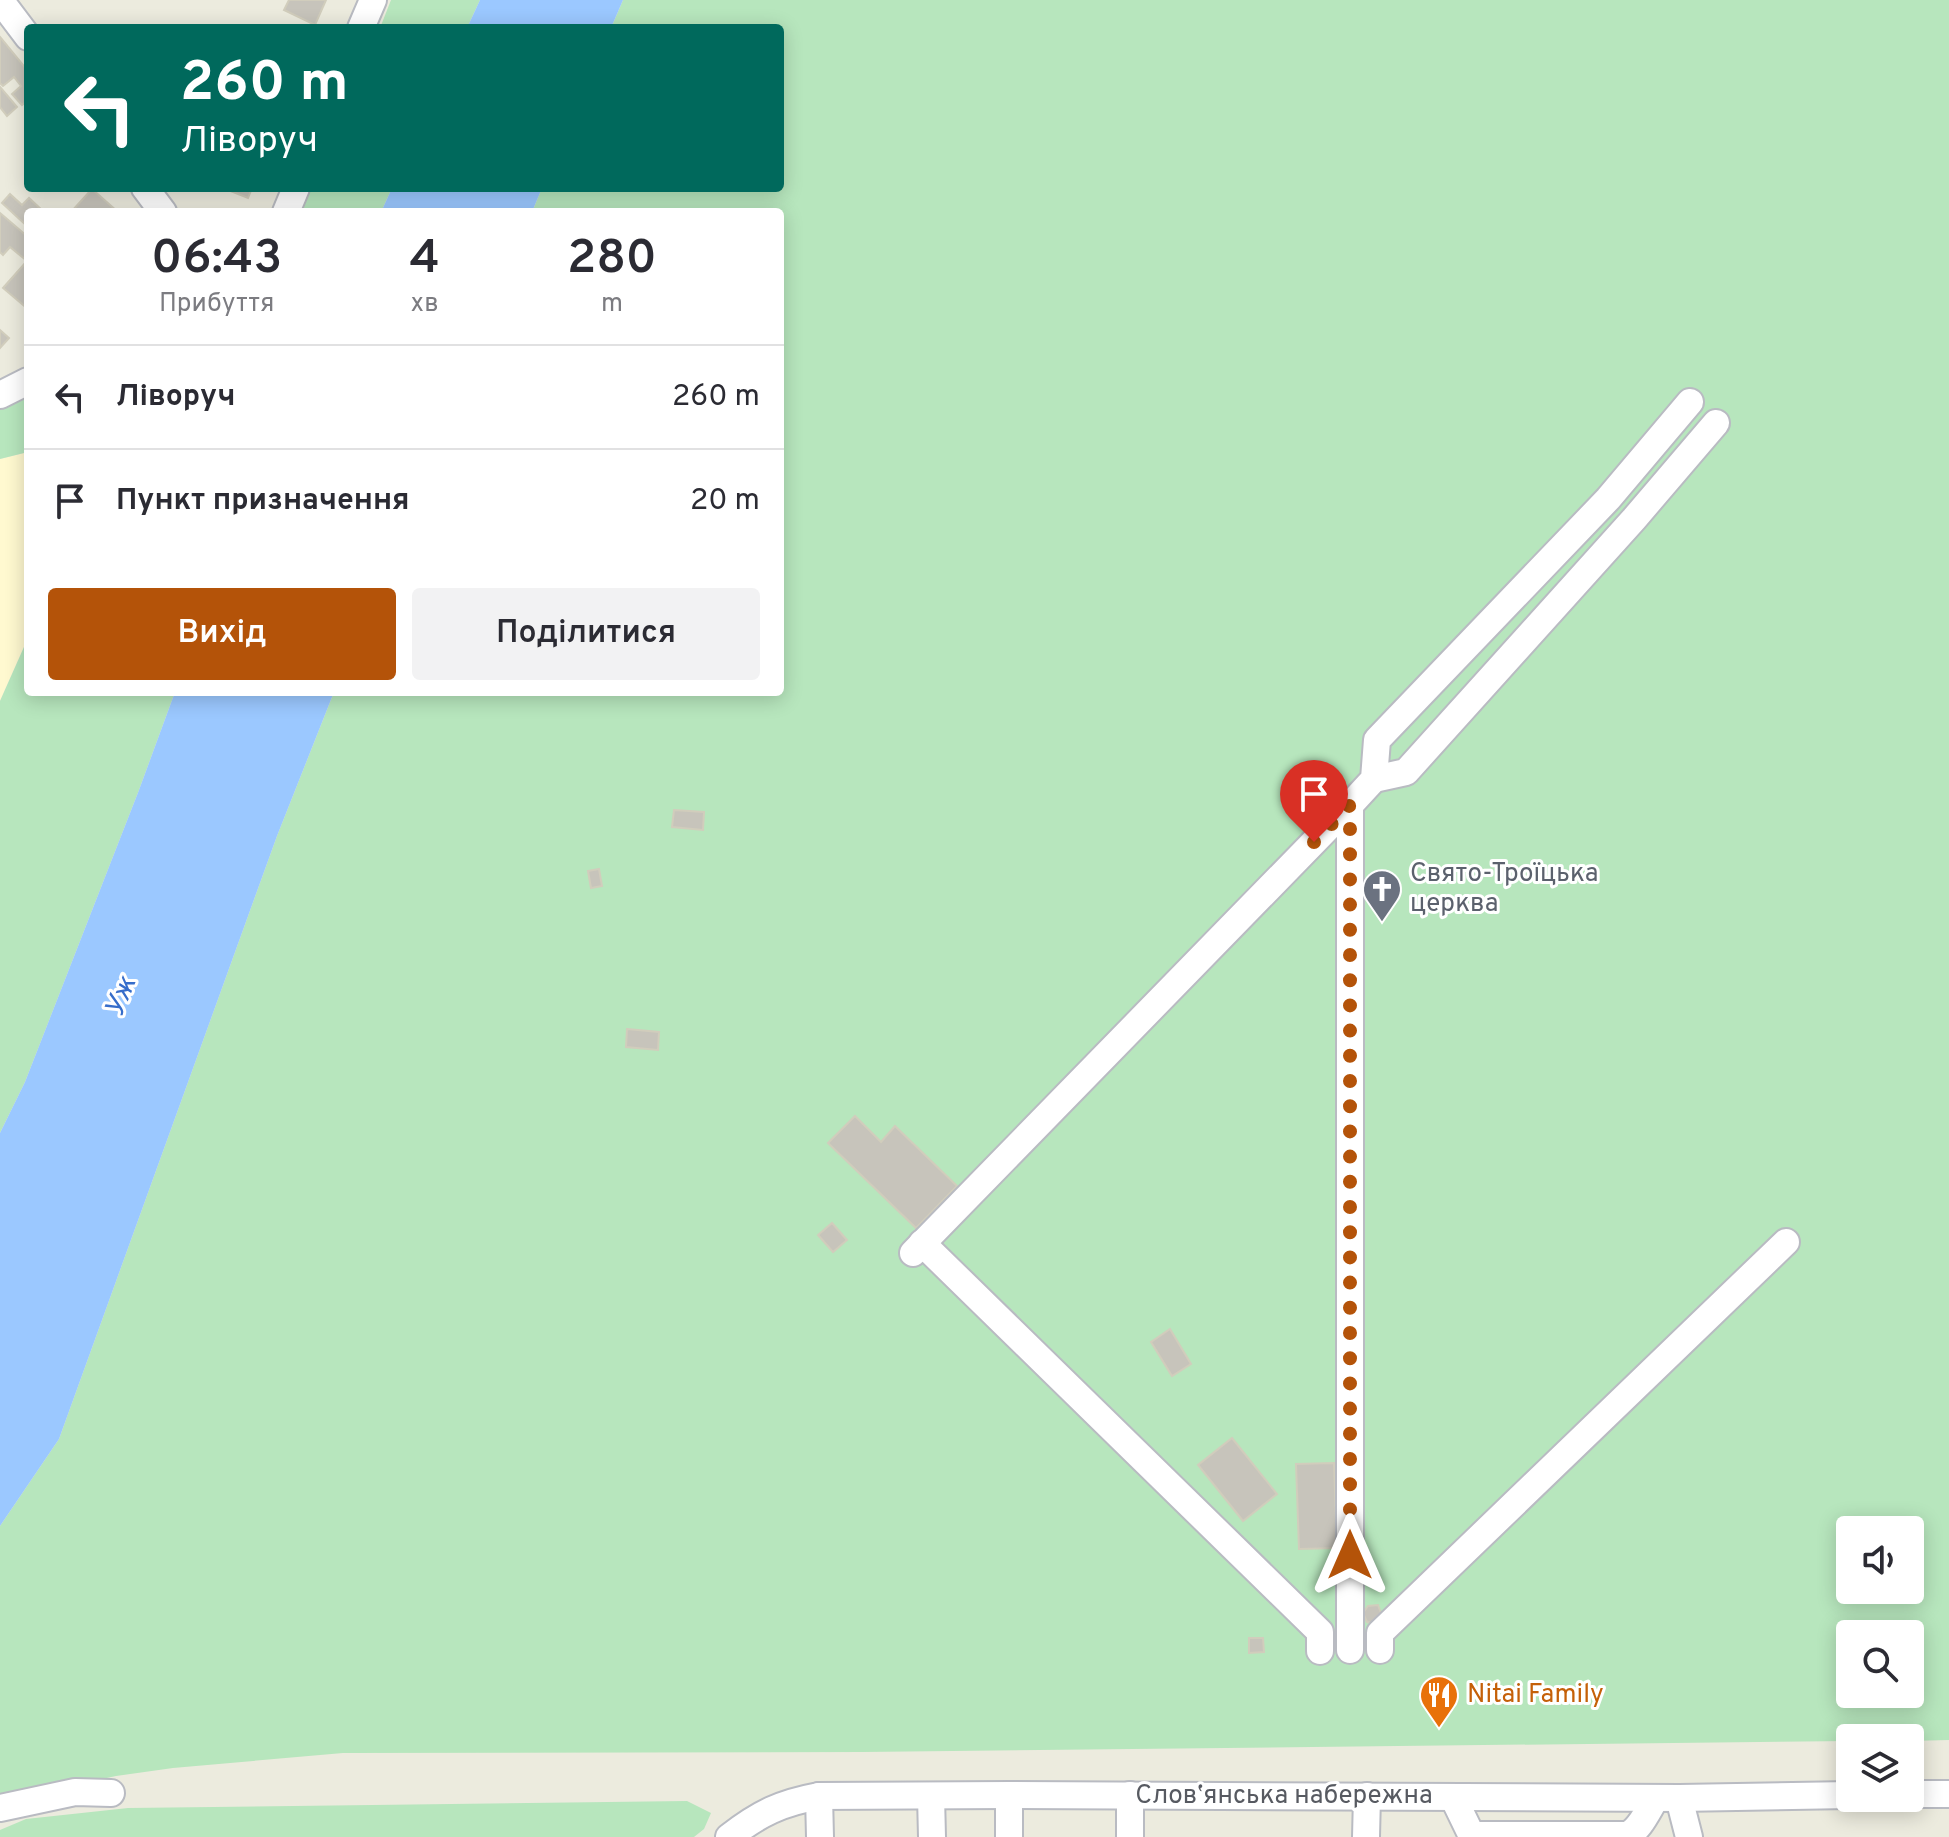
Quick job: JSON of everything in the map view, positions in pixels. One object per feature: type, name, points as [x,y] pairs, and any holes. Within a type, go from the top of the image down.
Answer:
[{"type":"street","points":[[0,0],[24,32]]},
{"type":"street","points":[[363,24],[373,0]]},
{"type":"street","points":[[0,395],[24,383]]},
{"type":"street","points":[[1374,779],[1377,740],[1608,499],[1690,402]]},
{"type":"street","points":[[1320,1651],[1320,1632],[918,1248],[1374,779],[1406,772],[1634,519],[1716,423]]},
{"type":"street","points":[[1350,805],[1350,1650]]},
{"type":"street","points":[[1380,1650],[1380,1633],[1786,1242]]},
{"type":"street","points":[[0,1808],[75,1792],[111,1793]]},
{"type":"street","points":[[1924,1794],[1949,1794]]},
{"type":"street","points":[[1009,1795],[1009,1837]]},
{"type":"street","points":[[1130,1795],[1130,1837]]},
{"type":"street","name":"Словʼянська набережна","points":[[729,1837],[771,1808],[819,1796],[1667,1798],[1836,1795]]},
{"type":"street","points":[[819,1796],[820,1837]]},
{"type":"street","points":[[931,1796],[932,1837]]},
{"type":"street","points":[[1366,1837],[1367,1796]]},
{"type":"street","points":[[1453,1797],[1471,1834],[1476,1835],[1627,1835],[1632,1834],[1667,1798]]},
{"type":"street","points":[[1453,1797],[1453,1837]]},
{"type":"street","points":[[1656,1837],[1667,1798]]},
{"type":"street","points":[[1667,1798],[1689,1837]]},
{"type":"shaded area","points":[[24,453],[24,647],[0,701],[0,459]]},
{"type":"green space","points":[[391,0],[480,0],[469,24],[382,24]]},
{"type":"green space","points":[[623,0],[1949,0],[1949,1740],[1924,1741],[1924,1724],[1836,1724],[1836,1741],[863,1752],[343,1753],[173,1768],[116,1776],[0,1801],[0,1526],[59,1439],[277,836],[332,696],[784,696],[784,208],[534,208],[540,192],[784,192],[784,24],[613,24]]},
{"type":"green space","points":[[309,192],[390,192],[383,208],[303,208]]},
{"type":"green space","points":[[24,396],[24,453],[0,459],[0,408]]},
{"type":"green space","points":[[24,647],[24,696],[174,696],[25,1082],[0,1133],[0,701]]},
{"type":"green space","points":[[687,1801],[711,1813],[704,1829],[694,1837],[0,1837],[0,1830],[26,1819],[128,1808]]},
{"type":"water","points":[[480,0],[623,0],[613,24],[469,24]]},
{"type":"water","points":[[390,192],[540,192],[534,208],[383,208]]},
{"type":"water","name":"Уж","points":[[174,696],[332,696],[277,836],[59,1439],[0,1526],[0,1133],[25,1082]]},
{"type":"building","points":[[289,0],[326,0],[315,24],[284,10]]},
{"type":"building","points":[[0,37],[24,66],[24,103],[22,105],[12,94],[21,86],[14,77],[3,86],[0,83]]},
{"type":"building","points":[[0,87],[17,107],[7,116],[0,107]]},
{"type":"building","points":[[89,192],[95,192],[113,208],[75,208]]},
{"type":"building","points":[[233,192],[250,192],[248,198]]},
{"type":"building","points":[[10,194],[22,205],[29,198],[40,208],[24,208],[24,223],[2,203]]},
{"type":"building","points":[[0,213],[24,234],[24,259],[10,247],[3,255],[0,252]]},
{"type":"building","points":[[24,264],[24,306],[3,288]]},
{"type":"building","points":[[0,330],[9,338],[0,348]]},
{"type":"building","points":[[674,810],[704,812],[703,830],[672,827]]},
{"type":"building","points":[[599,869],[602,886],[591,888],[588,871]]},
{"type":"building","points":[[627,1029],[659,1032],[658,1050],[626,1047]]},
{"type":"building","points":[[855,1116],[881,1142],[895,1126],[957,1186],[916,1228],[828,1143]]},
{"type":"building","points":[[832,1223],[847,1240],[833,1252],[818,1235]]},
{"type":"building","points":[[1170,1329],[1191,1364],[1172,1376],[1151,1342]]},
{"type":"building","points":[[1232,1438],[1277,1494],[1243,1521],[1198,1465]]},
{"type":"building","points":[[1334,1463],[1337,1548],[1299,1549],[1296,1464]]},
{"type":"building","points":[[1378,1605],[1382,1616],[1377,1624],[1367,1622],[1363,1613],[1368,1606]]},
{"type":"building","points":[[1249,1638],[1263,1638],[1264,1652],[1249,1653]]},
{"type":"place","name":"Свято-Троїцька церква","points":[[1382,923]]},
{"type":"place","name":"Nitai Family","points":[[1439,1729]]},
{"type":"route","points":[[1314,842],[1350,805],[1350,1555]]}]
